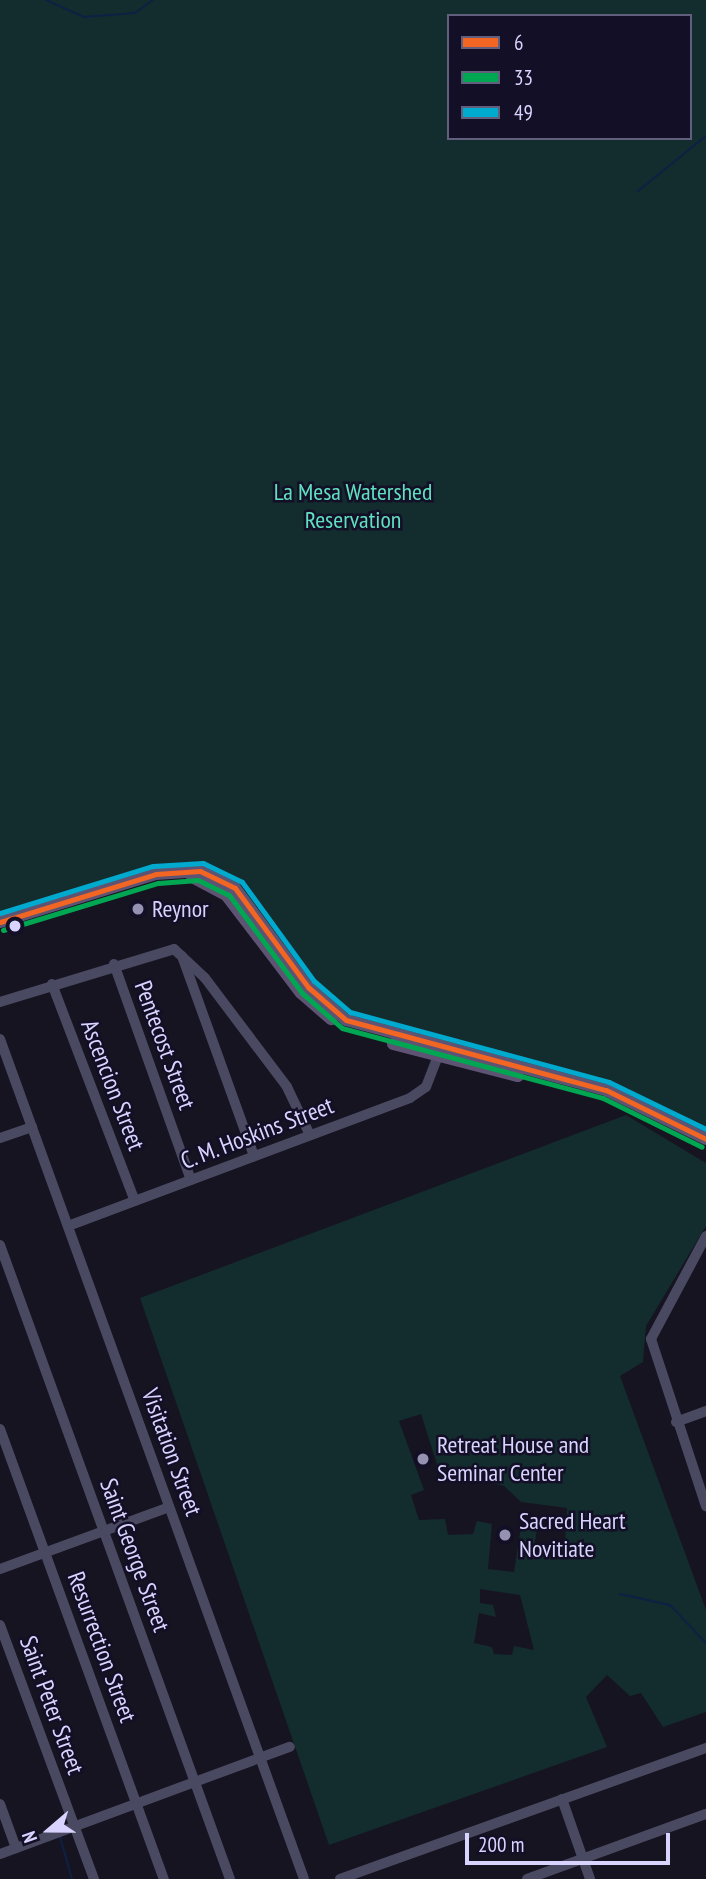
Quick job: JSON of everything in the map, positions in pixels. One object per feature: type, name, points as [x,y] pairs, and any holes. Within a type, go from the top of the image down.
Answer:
[{"type":"main road","points":[[0,922],[156,874],[200,871],[235,888],[308,987],[335,1012],[361,1027],[604,1097],[706,1149]]},
{"type":"main road","points":[[0,930],[159,880],[199,878],[227,896],[317,1009],[357,1033],[606,1090],[706,1139]]},
{"type":"street","points":[[0,1002],[167,948],[182,954],[287,1087],[310,1135]]},
{"type":"street","points":[[182,954],[254,1156]]},
{"type":"street","name":"Pentecost Street","points":[[114,964],[191,1180]]},
{"type":"street","name":"Ascencion Street","points":[[52,984],[135,1201]]},
{"type":"street","name":"Visitation Street","points":[[0,1039],[304,1879]]},
{"type":"street","name":"C. M. Hoskins Street","points":[[68,1226],[415,1095],[429,1082],[440,1051]]},
{"type":"street","points":[[0,1138],[32,1127]]},
{"type":"street","points":[[706,1236],[651,1339],[676,1422],[706,1506]]},
{"type":"street","name":"Saint George Street","points":[[0,1245],[230,1879]]},
{"type":"street","points":[[676,1422],[706,1411]]},
{"type":"street","name":"Resurrection Street","points":[[0,1429],[164,1879]]},
{"type":"street","points":[[0,1569],[169,1507]]},
{"type":"street","name":"Saint Peter Street","points":[[0,1625],[94,1879]]},
{"type":"street","points":[[0,1854],[290,1747]]},
{"type":"street","points":[[340,1879],[706,1748]]},
{"type":"street","points":[[562,1799],[590,1879]]},
{"type":"street","points":[[0,1804],[16,1848]]},
{"type":"street","points":[[527,1879],[706,1814]]},
{"type":"green space","name":"La Mesa Watershed Reservation","points":[[0,0],[706,0],[706,1139],[648,1108],[335,1012],[232,890],[172,873],[0,925]]},
{"type":"green space","points":[[626,1115],[706,1163],[706,1226],[646,1326],[643,1362],[620,1376],[706,1610],[706,1712],[663,1727],[641,1693],[630,1696],[607,1675],[586,1697],[607,1747],[329,1845],[140,1298]],"holes":[[[421,1414],[442,1480],[468,1477],[504,1486],[521,1502],[567,1508],[564,1559],[533,1553],[537,1529],[521,1527],[514,1572],[488,1569],[492,1524],[477,1521],[473,1534],[448,1535],[445,1519],[419,1520],[411,1495],[424,1490],[399,1421]],[[480,1589],[520,1595],[534,1650],[514,1646],[512,1655],[494,1654],[492,1647],[474,1643],[479,1613],[496,1617],[493,1605],[480,1603]]]},
{"type":"waterway","points":[[46,0],[84,17],[135,13],[153,0]]},
{"type":"waterway","points":[[638,191],[706,136]]},
{"type":"waterway","points":[[620,1594],[670,1605],[706,1643]]},
{"type":"waterway","points":[[60,1837],[72,1879]]},
{"type":"transit line","name":"49","points":[[0,913],[153,866],[203,863],[242,882],[314,981],[350,1012],[609,1082],[706,1129]]},
{"type":"transit line","name":"6","points":[[0,922],[156,874],[200,871],[235,888],[308,987],[346,1020],[606,1090],[706,1139]]},
{"type":"transit line","name":"33","points":[[3,930],[158,883],[198,880],[229,895],[302,993],[342,1028],[603,1098],[702,1147]]},
{"type":"place","name":"Reynor","points":[[138,909]]},
{"type":"place","name":"Retreat House and Seminar Center","points":[[423,1459]]},
{"type":"place","name":"Sacred Heart Novitiate","points":[[505,1535]]}]
